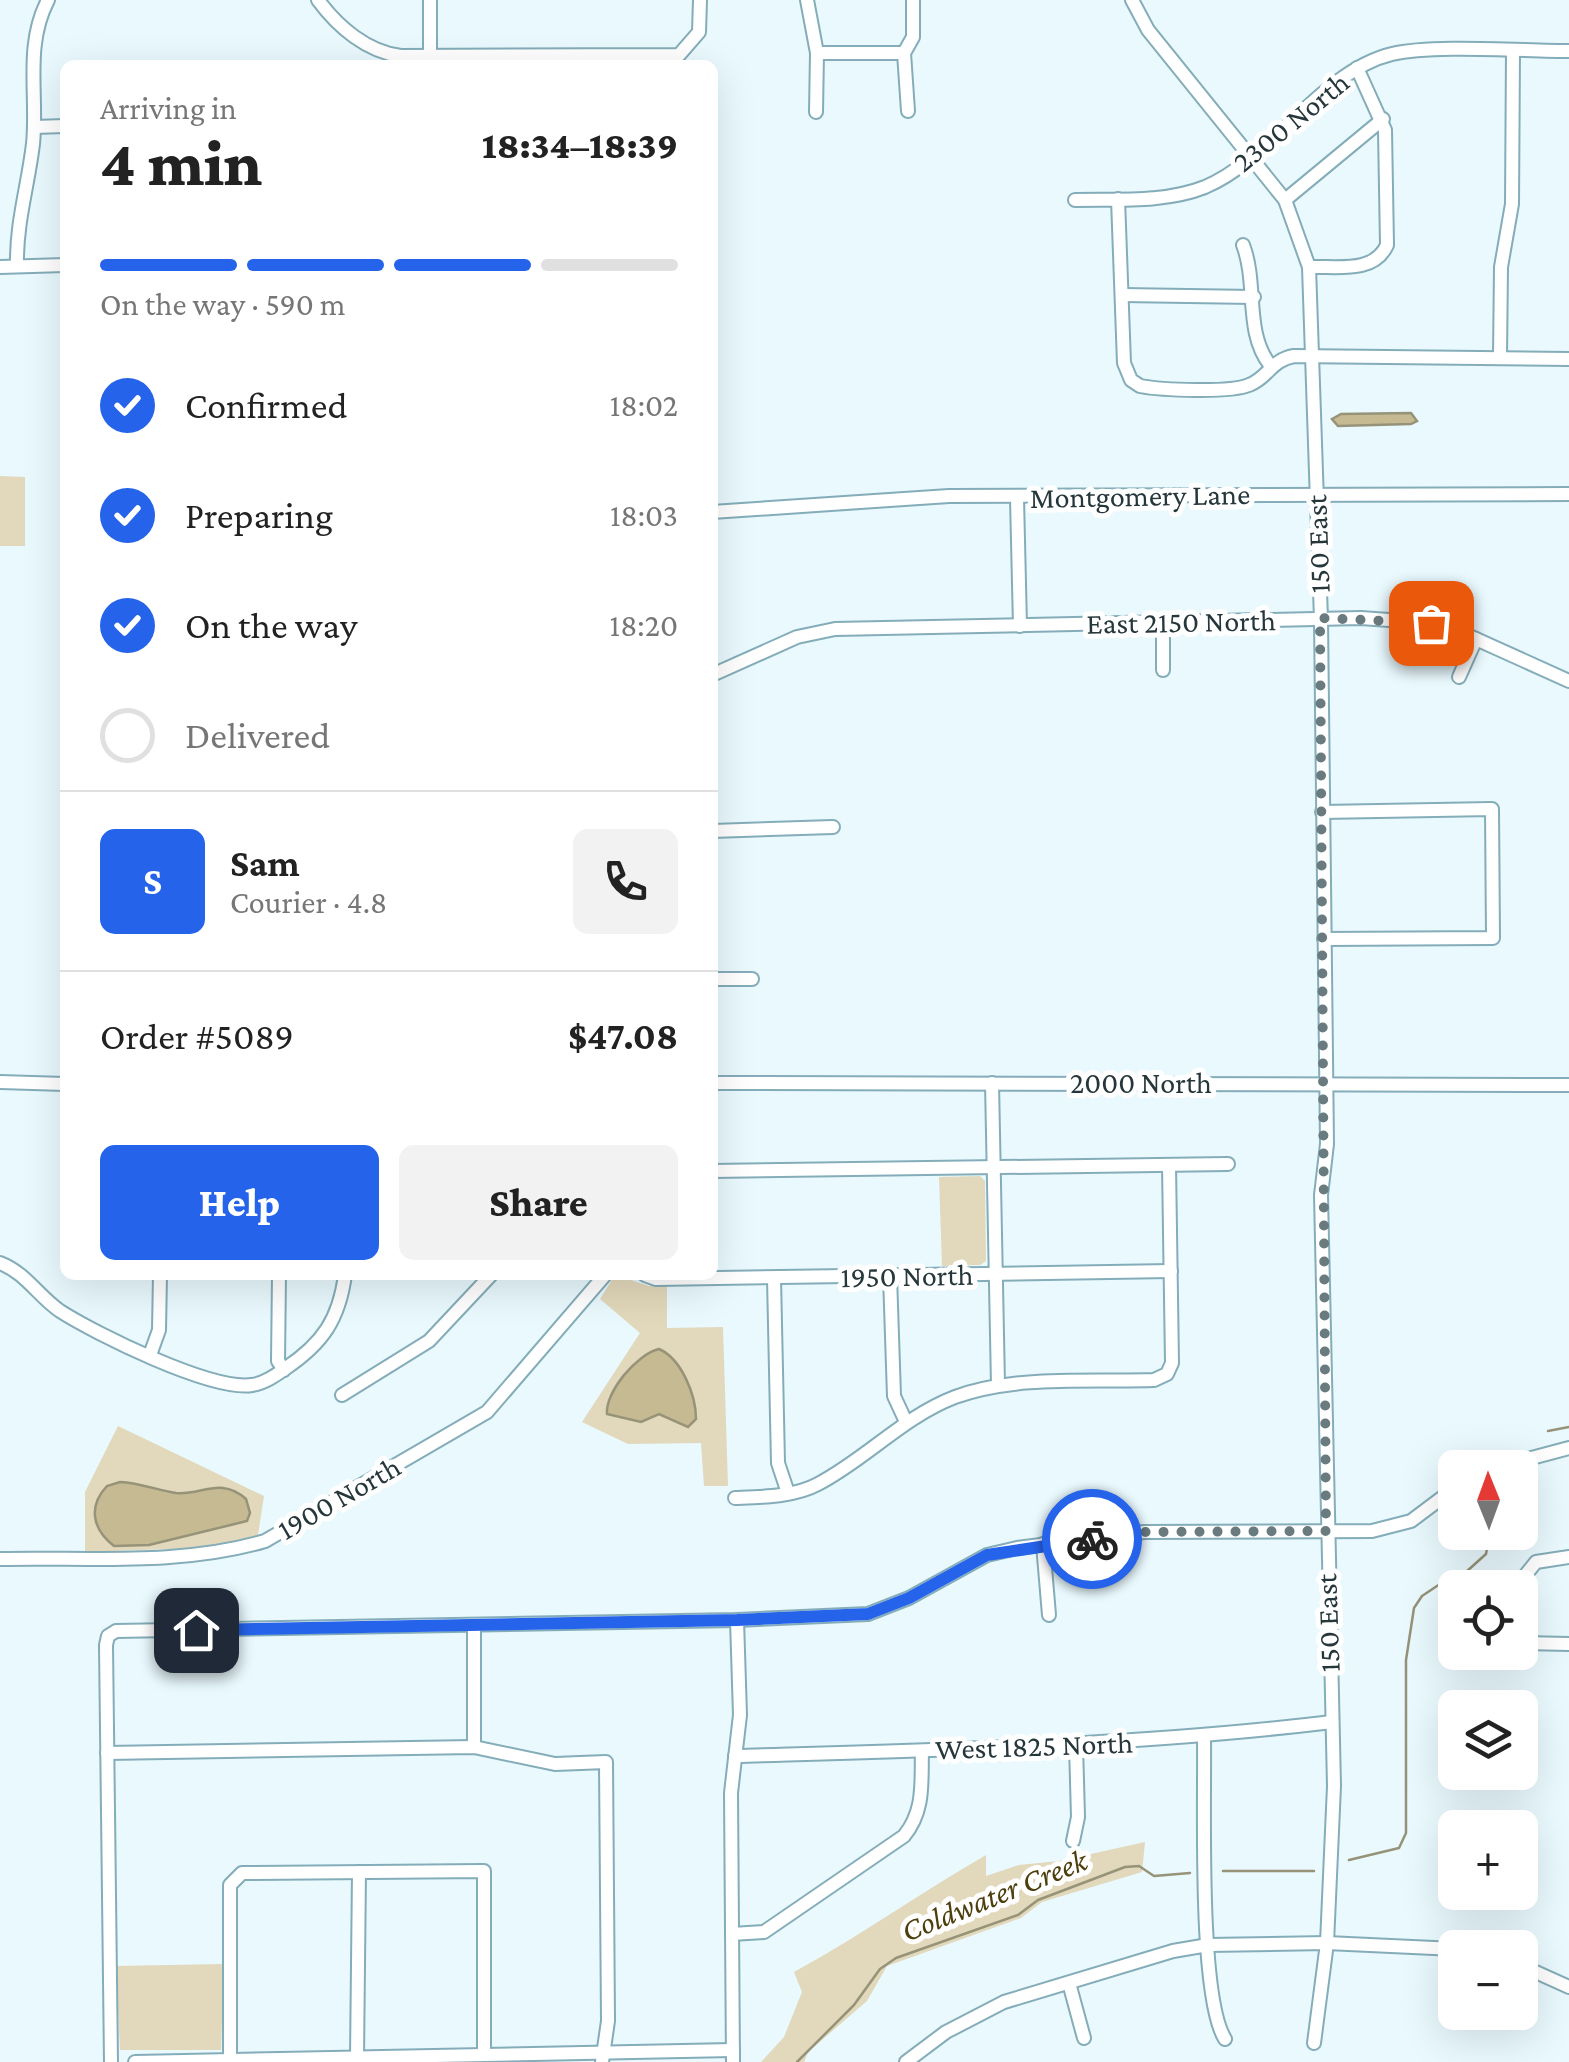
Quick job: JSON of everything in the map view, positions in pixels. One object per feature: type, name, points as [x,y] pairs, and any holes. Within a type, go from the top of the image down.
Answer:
[{"type":"street","points":[[17,266],[18,216],[34,127],[34,43],[48,0]]},
{"type":"street","points":[[318,0],[362,43],[382,54],[430,56],[679,55],[700,32],[700,0]]},
{"type":"street","points":[[430,0],[430,56]]},
{"type":"street","points":[[807,0],[817,53],[816,112]]},
{"type":"street","points":[[908,111],[904,53],[913,37],[913,0]]},
{"type":"street","name":"150 East","points":[[1132,0],[1148,30],[1284,200],[1309,268],[1320,618],[1327,1144],[1320,1195],[1332,1722],[1328,1943],[1314,2043]]},
{"type":"street","points":[[1500,356],[1501,267],[1512,204],[1513,51]]},
{"type":"street","name":"2300 North","points":[[1075,200],[1167,196],[1202,188],[1252,157],[1357,68],[1393,53],[1569,51]]},
{"type":"street","points":[[817,53],[904,53]]},
{"type":"street","points":[[1309,268],[1368,265],[1381,258],[1387,245],[1382,119],[1357,68]]},
{"type":"street","points":[[1284,200],[1382,119]]},
{"type":"street","points":[[34,127],[60,126]]},
{"type":"street","points":[[1118,199],[1124,363],[1131,380],[1149,388],[1238,388],[1258,380],[1281,359],[1500,356],[1569,360]]},
{"type":"street","points":[[1243,245],[1254,297],[1256,340],[1270,365]]},
{"type":"street","points":[[0,267],[60,265]]},
{"type":"street","points":[[1122,296],[1254,297]]},
{"type":"street","name":"Montgomery Lane","points":[[718,512],[921,497],[1569,494]]},
{"type":"street","points":[[1016,498],[1020,626]]},
{"type":"street","name":"East 2150 North","points":[[718,672],[797,637],[835,629],[1320,618],[1431,623],[1569,681]]},
{"type":"street","points":[[1163,622],[1164,670]]},
{"type":"street","points":[[1459,676],[1476,639]]},
{"type":"street","points":[[1322,812],[1492,809],[1493,938],[1324,939]]},
{"type":"street","points":[[718,831],[834,827]]},
{"type":"street","points":[[718,979],[752,979]]},
{"type":"street","points":[[0,1082],[60,1084]]},
{"type":"street","name":"2000 North","points":[[718,1083],[1569,1085]]},
{"type":"street","points":[[992,1083],[998,1385]]},
{"type":"street","points":[[718,1171],[1228,1164]]},
{"type":"street","points":[[734,1498],[788,1493],[816,1485],[906,1422],[953,1398],[998,1385],[1154,1380],[1167,1374],[1172,1363],[1169,1165]]},
{"type":"street","points":[[0,1263],[25,1278],[62,1312],[179,1370],[237,1385],[255,1385],[284,1370],[321,1341],[341,1303],[344,1280]]},
{"type":"street","name":"1950 North","points":[[718,1278],[1170,1272]]},
{"type":"street","points":[[890,1276],[894,1396],[906,1422]]},
{"type":"street","points":[[774,1278],[778,1463],[788,1493]]},
{"type":"street","points":[[150,1355],[159,1330],[160,1280]]},
{"type":"street","points":[[279,1280],[278,1362],[284,1370]]},
{"type":"street","points":[[342,1395],[429,1341],[485,1280]]},
{"type":"street","name":"1900 North","points":[[0,1559],[189,1555],[228,1552],[265,1541],[486,1412],[601,1280]]},
{"type":"street","points":[[1538,1456],[1569,1448]]},
{"type":"street","points":[[111,2062],[108,1636],[116,1631],[737,1620],[868,1614],[909,1598],[987,1555],[1144,1532],[1372,1530],[1411,1521],[1438,1501]]},
{"type":"street","points":[[1043,1544],[1049,1615]]},
{"type":"street","points":[[1530,1570],[1536,1562],[1569,1557]]},
{"type":"street","points":[[136,2062],[484,2055],[733,2056],[730,1793],[740,1714],[737,1620]]},
{"type":"street","points":[[474,1625],[474,1747]]},
{"type":"street","points":[[1538,1643],[1569,1644]]},
{"type":"street","name":"West 1825 North","points":[[735,1756],[1076,1746],[1204,1738],[1332,1722]]},
{"type":"street","points":[[1204,1738],[1208,1945],[1214,2022],[1224,2039]]},
{"type":"street","points":[[1073,1840],[1078,1818],[1076,1746]]},
{"type":"street","points":[[107,1753],[474,1747],[554,1764],[606,1762],[608,2022],[602,2057]]},
{"type":"street","points":[[732,1934],[764,1932],[904,1836],[917,1820],[921,1803],[922,1751]]},
{"type":"street","points":[[230,2060],[230,1886],[234,1877],[359,1872],[484,1871],[484,2055]]},
{"type":"street","points":[[357,2058],[359,1872]]},
{"type":"street","points":[[906,2062],[946,2032],[1004,2002],[1173,1951],[1208,1945],[1328,1943],[1438,1947]]},
{"type":"street","points":[[1538,1973],[1569,1986]]},
{"type":"street","points":[[1070,1983],[1084,2038]]},
{"type":"shaded area","points":[[1411,413],[1417,421],[1411,424],[1338,426],[1332,419],[1341,414]]},
{"type":"shaded area","points":[[0,476],[25,477],[25,546],[0,546]]},
{"type":"shaded area","points":[[980,1176],[985,1181],[986,1261],[980,1265],[942,1266],[939,1177]]},
{"type":"shaded area","points":[[612,1280],[667,1286],[667,1328],[723,1327],[728,1486],[704,1486],[701,1443],[628,1444],[582,1422],[640,1333],[600,1299]]},
{"type":"shaded area","points":[[659,1349],[674,1361],[686,1379],[696,1419],[688,1427],[659,1414],[641,1422],[607,1414],[611,1395],[624,1375],[641,1358]]},
{"type":"shaded area","points":[[118,1426],[264,1496],[258,1535],[224,1547],[85,1552],[85,1492]]},
{"type":"shaded area","points":[[120,1482],[176,1493],[228,1489],[246,1499],[250,1513],[247,1521],[149,1545],[114,1546],[97,1525],[95,1509],[107,1486]]},
{"type":"shaded area","points":[[1145,1842],[1142,1872],[1042,1902],[1021,1918],[887,1966],[867,2001],[808,2052],[804,2062],[761,2062],[784,2037],[802,1992],[794,1972],[986,1855],[986,1876],[1019,1865],[1059,1861]]},
{"type":"shaded area","points":[[224,1964],[221,2050],[120,2050],[116,1966]]},
{"type":"waterway","name":"Coldwater Creek","points":[[1548,1431],[1569,1427]]},
{"type":"waterway","name":"Coldwater Creek","points":[[1349,1860],[1399,1848],[1406,1833],[1406,1660],[1414,1608],[1422,1596],[1440,1584],[1456,1581],[1487,1550]]},
{"type":"waterway","name":"Coldwater Creek","points":[[797,2062],[854,2005],[880,1969],[896,1958],[1018,1915],[1038,1900],[1125,1867],[1139,1866],[1154,1876],[1190,1873]]},
{"type":"waterway","name":"Coldwater Creek","points":[[1223,1871],[1314,1871]]},
{"type":"way so far","points":[[1092,1539],[1144,1532],[1326,1531],[1320,1195],[1327,1144],[1320,618],[1431,623]]},
{"type":"route","points":[[196,1630],[868,1614],[909,1598],[987,1555],[1092,1539]]}]
